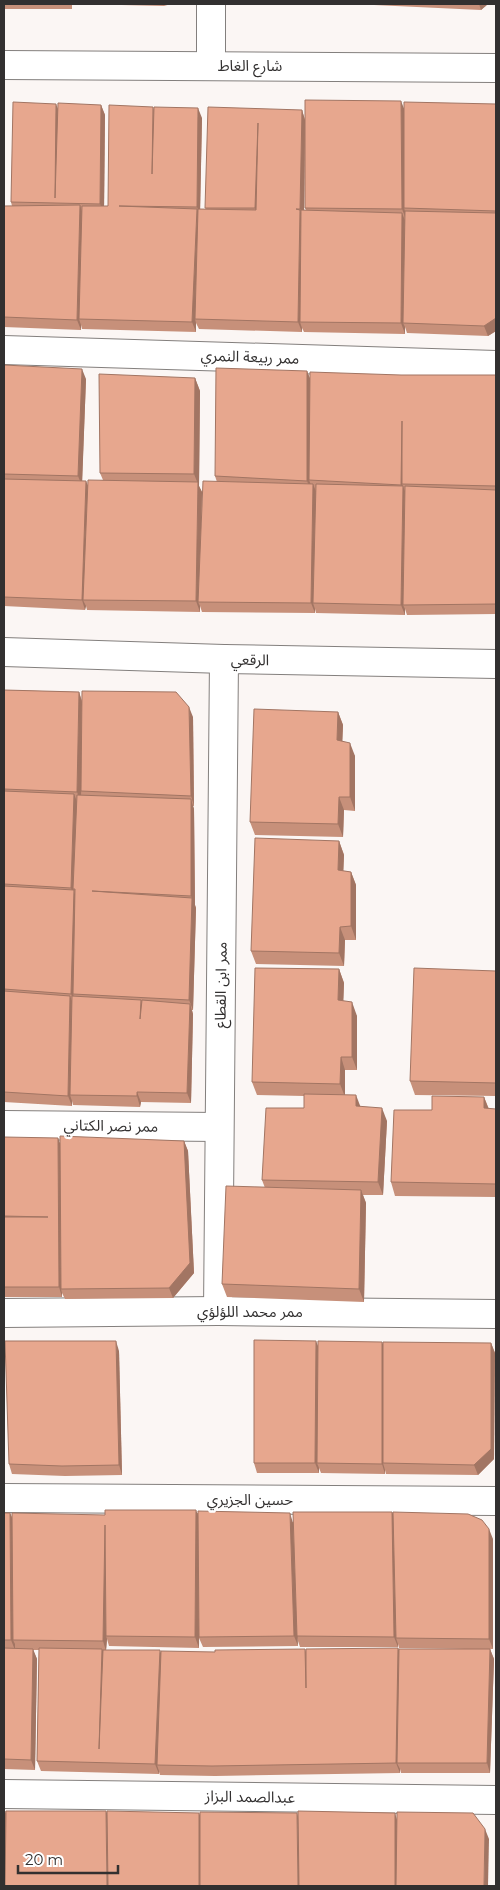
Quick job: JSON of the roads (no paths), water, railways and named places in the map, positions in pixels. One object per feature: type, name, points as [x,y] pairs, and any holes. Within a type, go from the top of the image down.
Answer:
[{"type":"street","points":[[211,4],[211,66]]},
{"type":"street","name":"شارع الغاط","points":[[4,65],[496,68]]},
{"type":"street","name":"ممر ربيعة النمري","points":[[4,350],[496,365]]},
{"type":"street","name":"الرقعي","points":[[4,652],[224,660],[496,664]]},
{"type":"street","name":"ممر ابن القطاع","points":[[218,1311],[224,660]]},
{"type":"street","name":"ممر نصر الكتاني","points":[[4,1125],[219,1127]]},
{"type":"street","name":"ممر محمد اللؤلؤي","points":[[4,1313],[218,1311],[496,1314]]},
{"type":"street","name":"حسين الجزيري","points":[[4,1498],[496,1501]]},
{"type":"street","name":"عبدالصمد البزاز","points":[[4,1794],[496,1800]]}]
